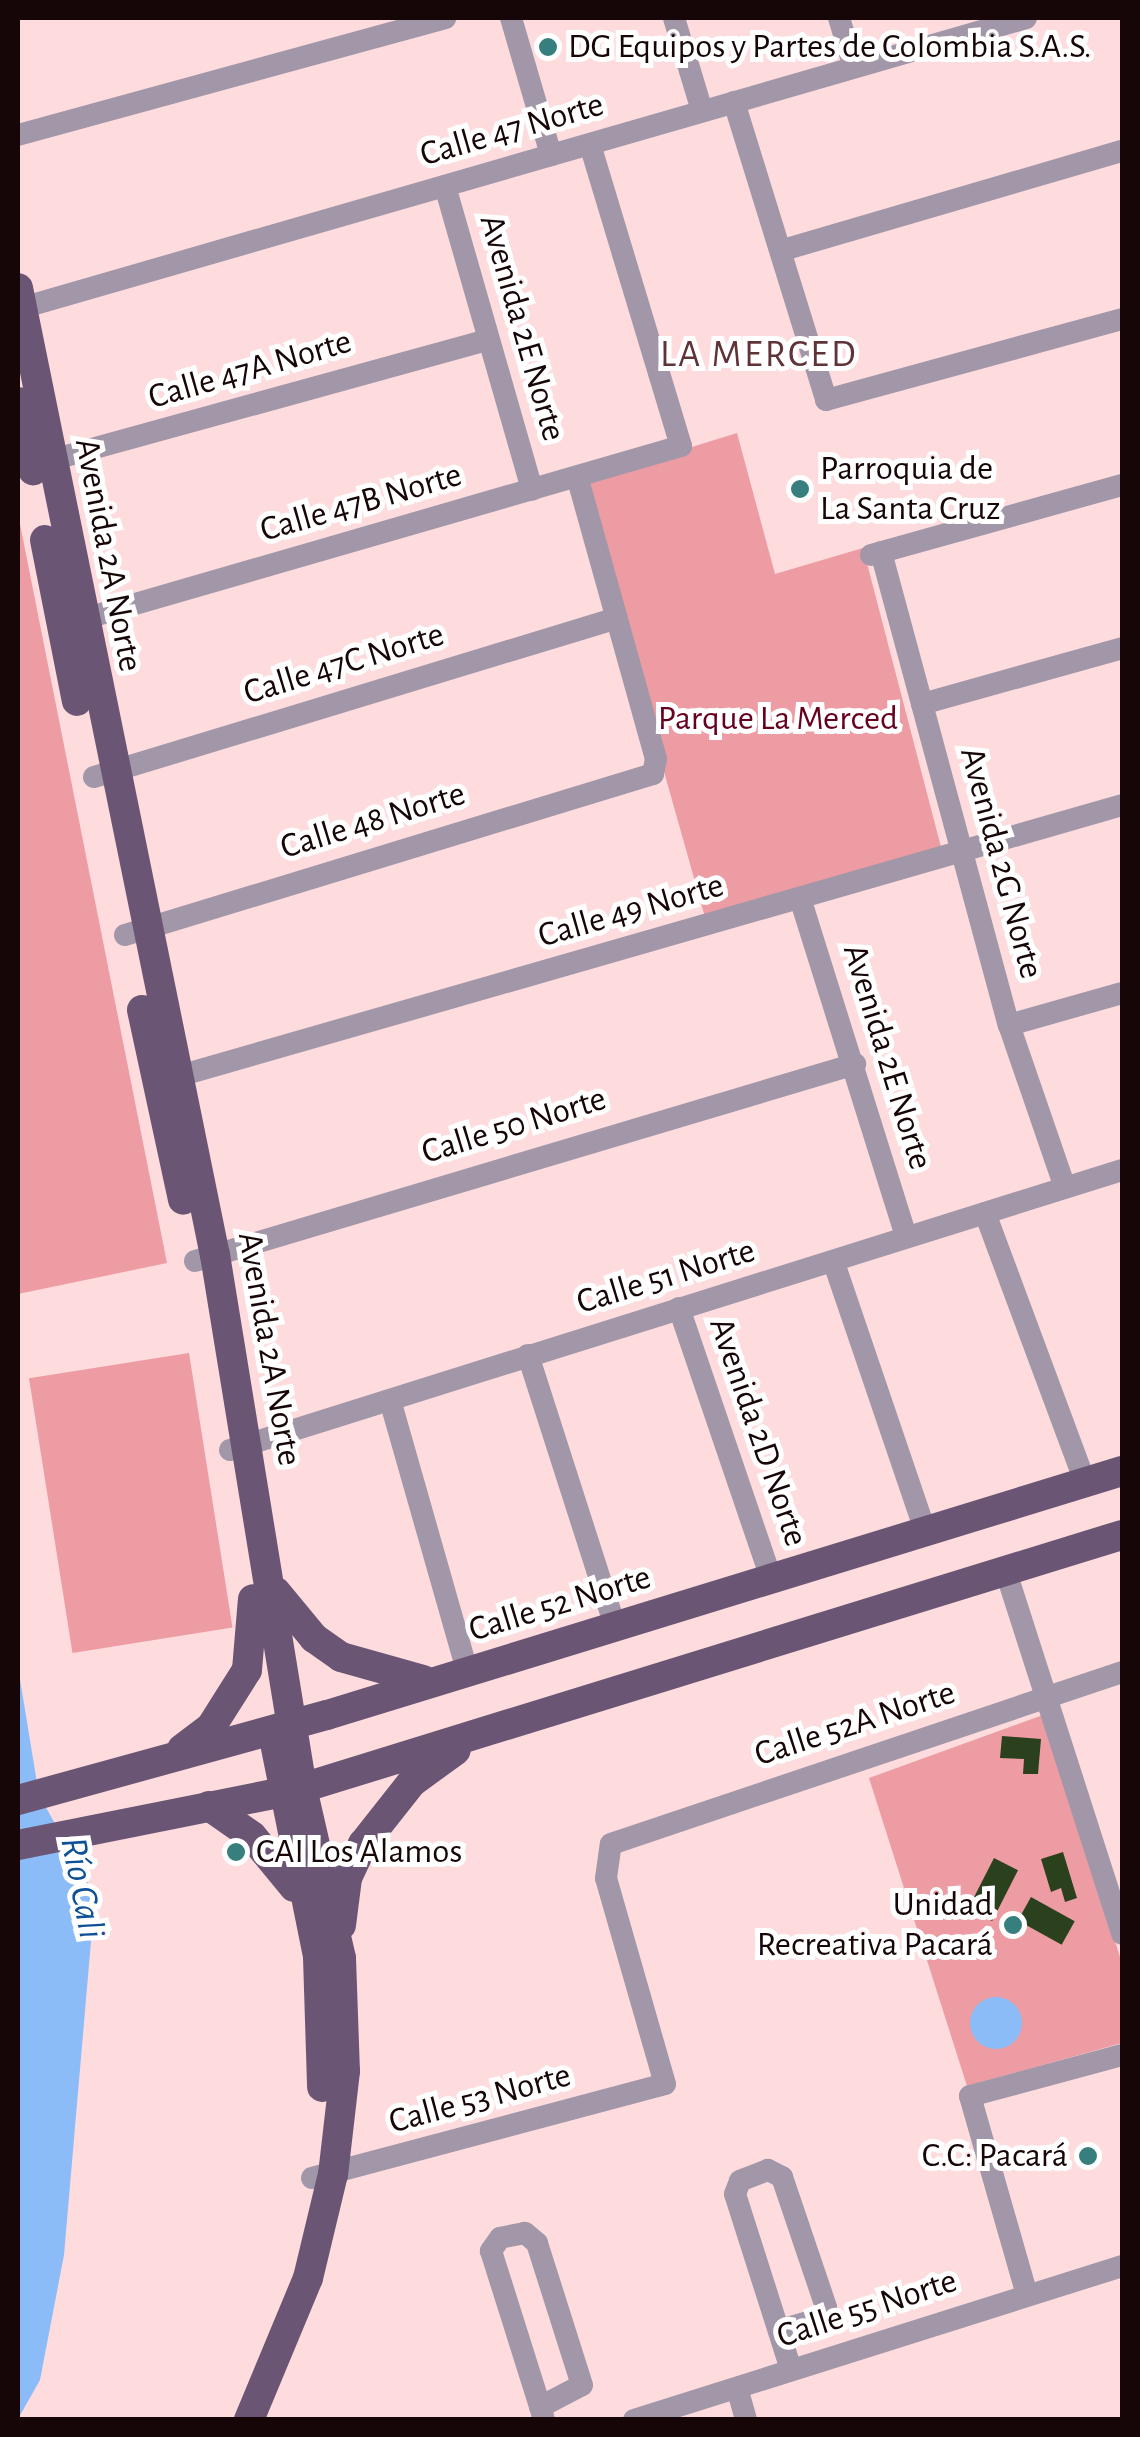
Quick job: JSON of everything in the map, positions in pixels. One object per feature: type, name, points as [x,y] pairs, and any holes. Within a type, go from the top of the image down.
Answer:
[{"type":"main road","name":"Avenida 2A Norte","points":[[19,302],[70,623],[134,933],[169,1080],[239,1447],[282,1727],[301,1898],[324,2004],[322,2176],[260,2353],[229,2420]]},
{"type":"main road","name":"Avenida 2A Norte","points":[[18,402],[42,463]]},
{"type":"main road","name":"Calle 52 Norte","points":[[18,1800],[327,1715],[1122,1471]]},
{"type":"main road","points":[[18,1844],[341,1776],[1122,1534]]},
{"type":"main road","points":[[263,1592],[314,1638],[342,1657],[403,1679],[436,1680]]},
{"type":"main road","points":[[156,1762],[211,1728],[232,1702],[254,1635],[263,1592]]},
{"type":"main road","points":[[327,1715],[316,1733],[317,1754],[341,1776]]},
{"type":"main road","points":[[342,1958],[347,1878],[385,1811],[442,1758],[512,1724]]},
{"type":"main road","name":"Avenida 2A Norte","points":[[249,2420],[308,2278],[322,2176],[345,2071],[342,1958],[287,1786]]},
{"type":"main road","points":[[195,1808],[262,1845],[301,1898]]},
{"type":"street","points":[[18,135],[445,18]]},
{"type":"street","points":[[511,18],[551,155]]},
{"type":"street","points":[[674,18],[702,112]]},
{"type":"street","points":[[838,18],[854,67]]},
{"type":"street","name":"Calle 47 Norte","points":[[19,302],[445,186],[1001,21],[1026,18]]},
{"type":"street","points":[[734,102],[783,250],[826,400],[1122,319]]},
{"type":"street","name":"Calle 47B Norte","points":[[70,623],[681,446],[590,144]]},
{"type":"street","points":[[783,250],[1122,152]]},
{"type":"street","name":"Avenida 2E Norte","points":[[445,186],[532,490]]},
{"type":"street","name":"Calle 47A Norte","points":[[42,463],[487,340]]},
{"type":"street","name":"Avenida 2E Norte","points":[[577,477],[656,758],[643,780]]},
{"type":"street","name":"Avenida 2G Norte","points":[[1065,1188],[1008,1026],[922,704],[876,554],[1122,484]]},
{"type":"street","name":"Calle 47C Norte","points":[[103,774],[614,619]]},
{"type":"street","points":[[922,704],[1122,648]]},
{"type":"street","name":"Calle 48 Norte","points":[[134,933],[643,780]]},
{"type":"street","name":"Calle 49 Norte","points":[[169,1080],[1122,805]]},
{"type":"street","name":"Avenida 2E Norte","points":[[800,898],[906,1237]]},
{"type":"street","points":[[1008,1026],[1122,993]]},
{"type":"street","name":"Calle 50 Norte","points":[[205,1258],[855,1064]]},
{"type":"street","name":"Calle 51 Norte","points":[[239,1447],[1122,1170]]},
{"type":"street","points":[[985,1213],[1085,1482]]},
{"type":"street","points":[[834,1263],[926,1531]]},
{"type":"street","name":"Avenida 2D Norte","points":[[679,1308],[771,1578]]},
{"type":"street","points":[[528,1355],[615,1626]]},
{"type":"street","points":[[390,1400],[468,1672]]},
{"type":"street","points":[[1005,1569],[1122,1934]]},
{"type":"street","name":"Calle 52A Norte","points":[[665,2084],[606,1878],[610,1844],[1122,1672]]},
{"type":"street","points":[[1027,2295],[970,2096],[1122,2055]]},
{"type":"street","name":"Calle 53 Norte","points":[[322,2176],[665,2084]]},
{"type":"street","points":[[780,2330],[818,2320],[826,2307],[782,2177],[768,2170],[740,2181],[735,2194],[791,2369]]},
{"type":"street","points":[[524,2233],[537,2243],[582,2384],[542,2413],[490,2251],[500,2238],[524,2233]]},
{"type":"street","name":"Calle 55 Norte","points":[[634,2420],[1122,2266]]},
{"type":"street","points":[[737,2388],[746,2420]]},
{"type":"green space","name":"Parque La Merced","points":[[737,433],[775,574],[863,548],[941,847],[705,917],[582,481]]},
{"type":"green space","points":[[18,514],[167,1263],[18,1294]]},
{"type":"green space","points":[[189,1353],[232,1628],[72,1653],[29,1378]]},
{"type":"green space","name":"Unidad Recreativa Pacará","points":[[1043,1715],[1122,1963],[1122,2043],[967,2086],[869,1778]]},
{"type":"water","name":"Río Cali","points":[[18,1667],[39,1795],[95,1895],[64,2255],[40,2380],[18,2419]]},
{"type":"water","points":[[996,1997],[1014,2005],[1022,2023],[1014,2041],[996,2049],[978,2041],[970,2023],[978,2005]]},
{"type":"building","points":[[1002,1736],[1041,1739],[1038,1774],[1023,1774],[1024,1759],[1000,1758]]},
{"type":"building","points":[[1063,1852],[1077,1898],[1065,1902],[1061,1888],[1051,1892],[1041,1859]]},
{"type":"building","points":[[994,1858],[1018,1870],[992,1921],[968,1909]]},
{"type":"building","points":[[1031,1897],[1075,1921],[1062,1945],[1018,1921]]},
{"type":"place","name":"DG Equipos y Partes de Colombia S.A.S.","points":[[548,47]]},
{"type":"place","name":"Parroquia de La Santa Cruz","points":[[800,489]]},
{"type":"place","name":"CAI Los Alamos","points":[[236,1852]]},
{"type":"place","name":"Unidad Recreativa Pacará","points":[[1013,1925]]},
{"type":"place","name":"C.C: Pacará","points":[[1088,2156]]},
{"type":"district","name":"LA MERCED","points":[[759,356]]}]
